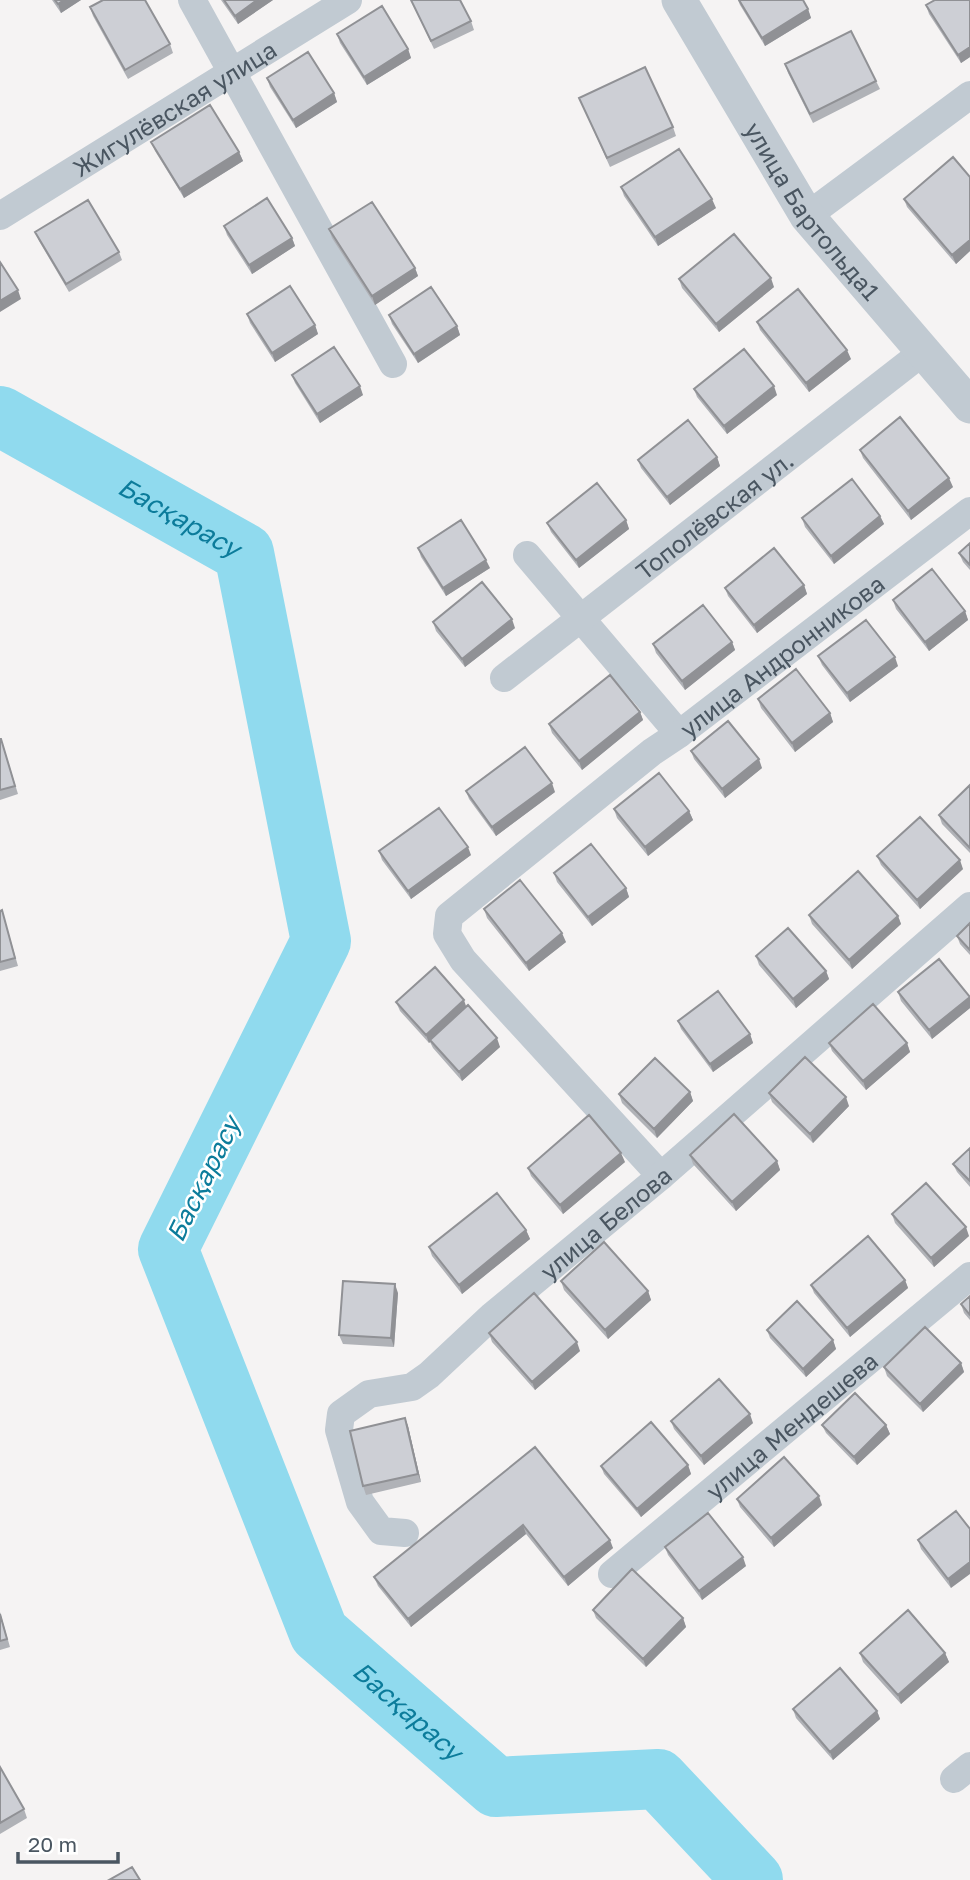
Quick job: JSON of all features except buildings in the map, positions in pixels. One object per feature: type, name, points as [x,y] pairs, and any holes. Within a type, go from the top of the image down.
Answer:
[{"type":"street","points":[[192,0],[393,364]]},
{"type":"street","name":"Жигулёвская улица","points":[[0,216],[348,0]]},
{"type":"street","name":"улица Бартольда1","points":[[679,0],[807,216],[970,405]]},
{"type":"street","points":[[807,216],[970,95]]},
{"type":"street","name":"Тополёвская ул.","points":[[504,678],[580,616],[923,352]]},
{"type":"street","name":"улица Андронникова","points":[[527,555],[679,734],[970,511]]},
{"type":"street","points":[[661,1176],[463,960],[447,934],[449,916],[652,752],[679,734]]},
{"type":"street","name":"улица Белова","points":[[405,1532],[381,1531],[360,1502],[339,1430],[341,1414],[369,1394],[412,1387],[429,1375],[492,1317],[661,1176],[970,906]]},
{"type":"street","name":"улица Мендешева","points":[[612,1574],[970,1276]]},
{"type":"waterway","name":"Басқарасу","points":[[0,416],[244,553],[321,941],[168,1249],[319,1633],[496,1787],[658,1779],[753,1880]]}]
